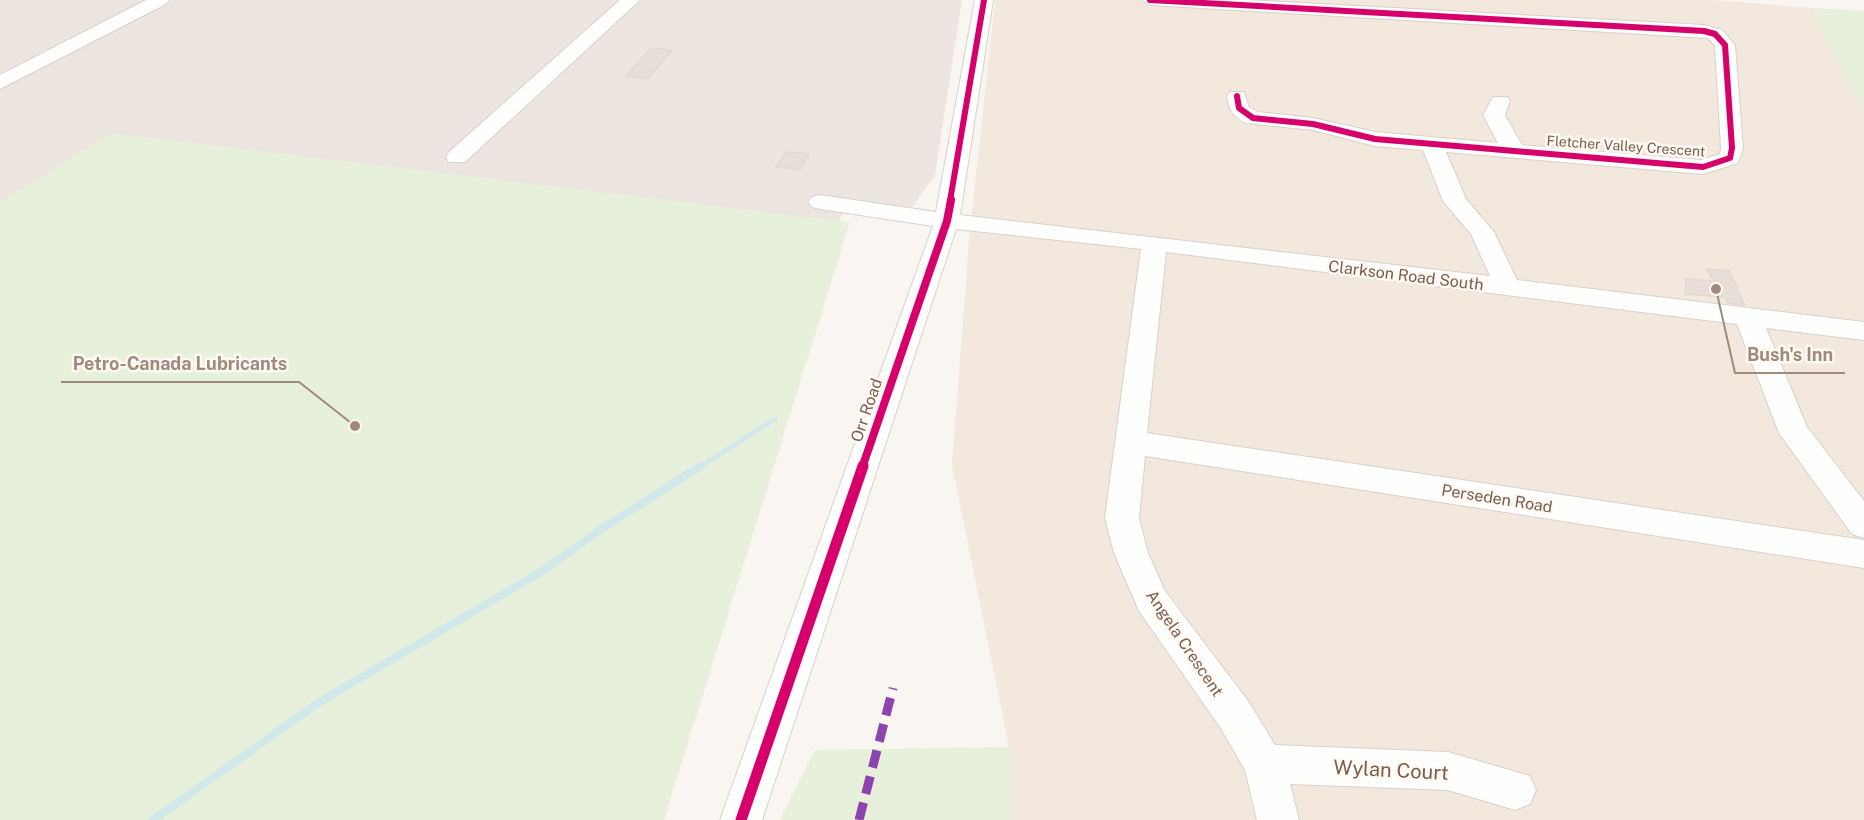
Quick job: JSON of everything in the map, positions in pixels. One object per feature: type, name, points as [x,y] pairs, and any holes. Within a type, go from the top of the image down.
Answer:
[{"type":"street","points":[[0,83],[159,0]]},
{"type":"street","points":[[457,157],[631,0]]},
{"type":"street","name":"Orr Road","points":[[741,820],[947,220],[984,0]]},
{"type":"street","name":"Fletcher Valley Crescent","points":[[1150,0],[1704,31],[1715,34],[1725,45],[1732,148],[1730,158],[1718,164],[1703,166],[1432,145],[1375,139],[1313,124],[1253,118],[1239,108],[1237,96]]},
{"type":"street","points":[[1500,101],[1494,115],[1514,151]]},
{"type":"street","points":[[1432,145],[1455,201],[1482,232],[1508,288]]},
{"type":"street","name":"Clarkson Road South","points":[[820,202],[947,220],[1154,243],[1864,331]]},
{"type":"street","name":"Angela Crescent","points":[[1154,243],[1129,442],[1122,518],[1131,553],[1152,600],[1234,714],[1264,764],[1278,820]]},
{"type":"street","points":[[1748,316],[1782,408],[1794,433],[1864,525]]},
{"type":"street","name":"Perseden Road","points":[[1129,442],[1864,554]]},
{"type":"street","name":"Wylan Court","points":[[1264,764],[1448,771],[1515,790]]},
{"type":"shaded area","points":[[0,0],[962,0],[935,175],[910,210],[849,200],[784,336],[0,820]]},
{"type":"shaded area","points":[[995,0],[1713,0],[1813,8],[1820,32],[1864,106],[1864,820],[1009,820],[1009,747],[952,465],[969,240]]},
{"type":"green space","points":[[1813,8],[1864,11],[1864,106],[1820,32]]},
{"type":"green space","points":[[111,133],[850,222],[664,820],[0,820],[0,202]]},
{"type":"green space","points":[[1009,747],[1009,820],[780,820],[815,750]]},
{"type":"building","points":[[651,48],[672,50],[648,79],[626,76]]},
{"type":"building","points":[[786,152],[809,154],[800,170],[776,167]]},
{"type":"building","points":[[1706,269],[1729,271],[1745,305],[1728,303],[1725,297],[1685,294],[1686,279],[1714,281]]},
{"type":"waterway","points":[[698,468],[775,419]]},
{"type":"waterway","points":[[153,820],[321,701],[541,572],[603,528],[701,466]]},
{"type":"marked path","points":[[859,820],[893,688]]},
{"type":"cycle path","points":[[741,820],[947,221],[984,0]]},
{"type":"cycle path","points":[[1150,0],[1704,31],[1715,34],[1725,45],[1732,148],[1730,158],[1703,167],[1375,139],[1313,124],[1253,118],[1239,108],[1237,96]]},
{"type":"place","name":"Bush's Inn","points":[[1716,289]]},
{"type":"place","name":"Petro-Canada Lubricants","points":[[355,426]]}]
